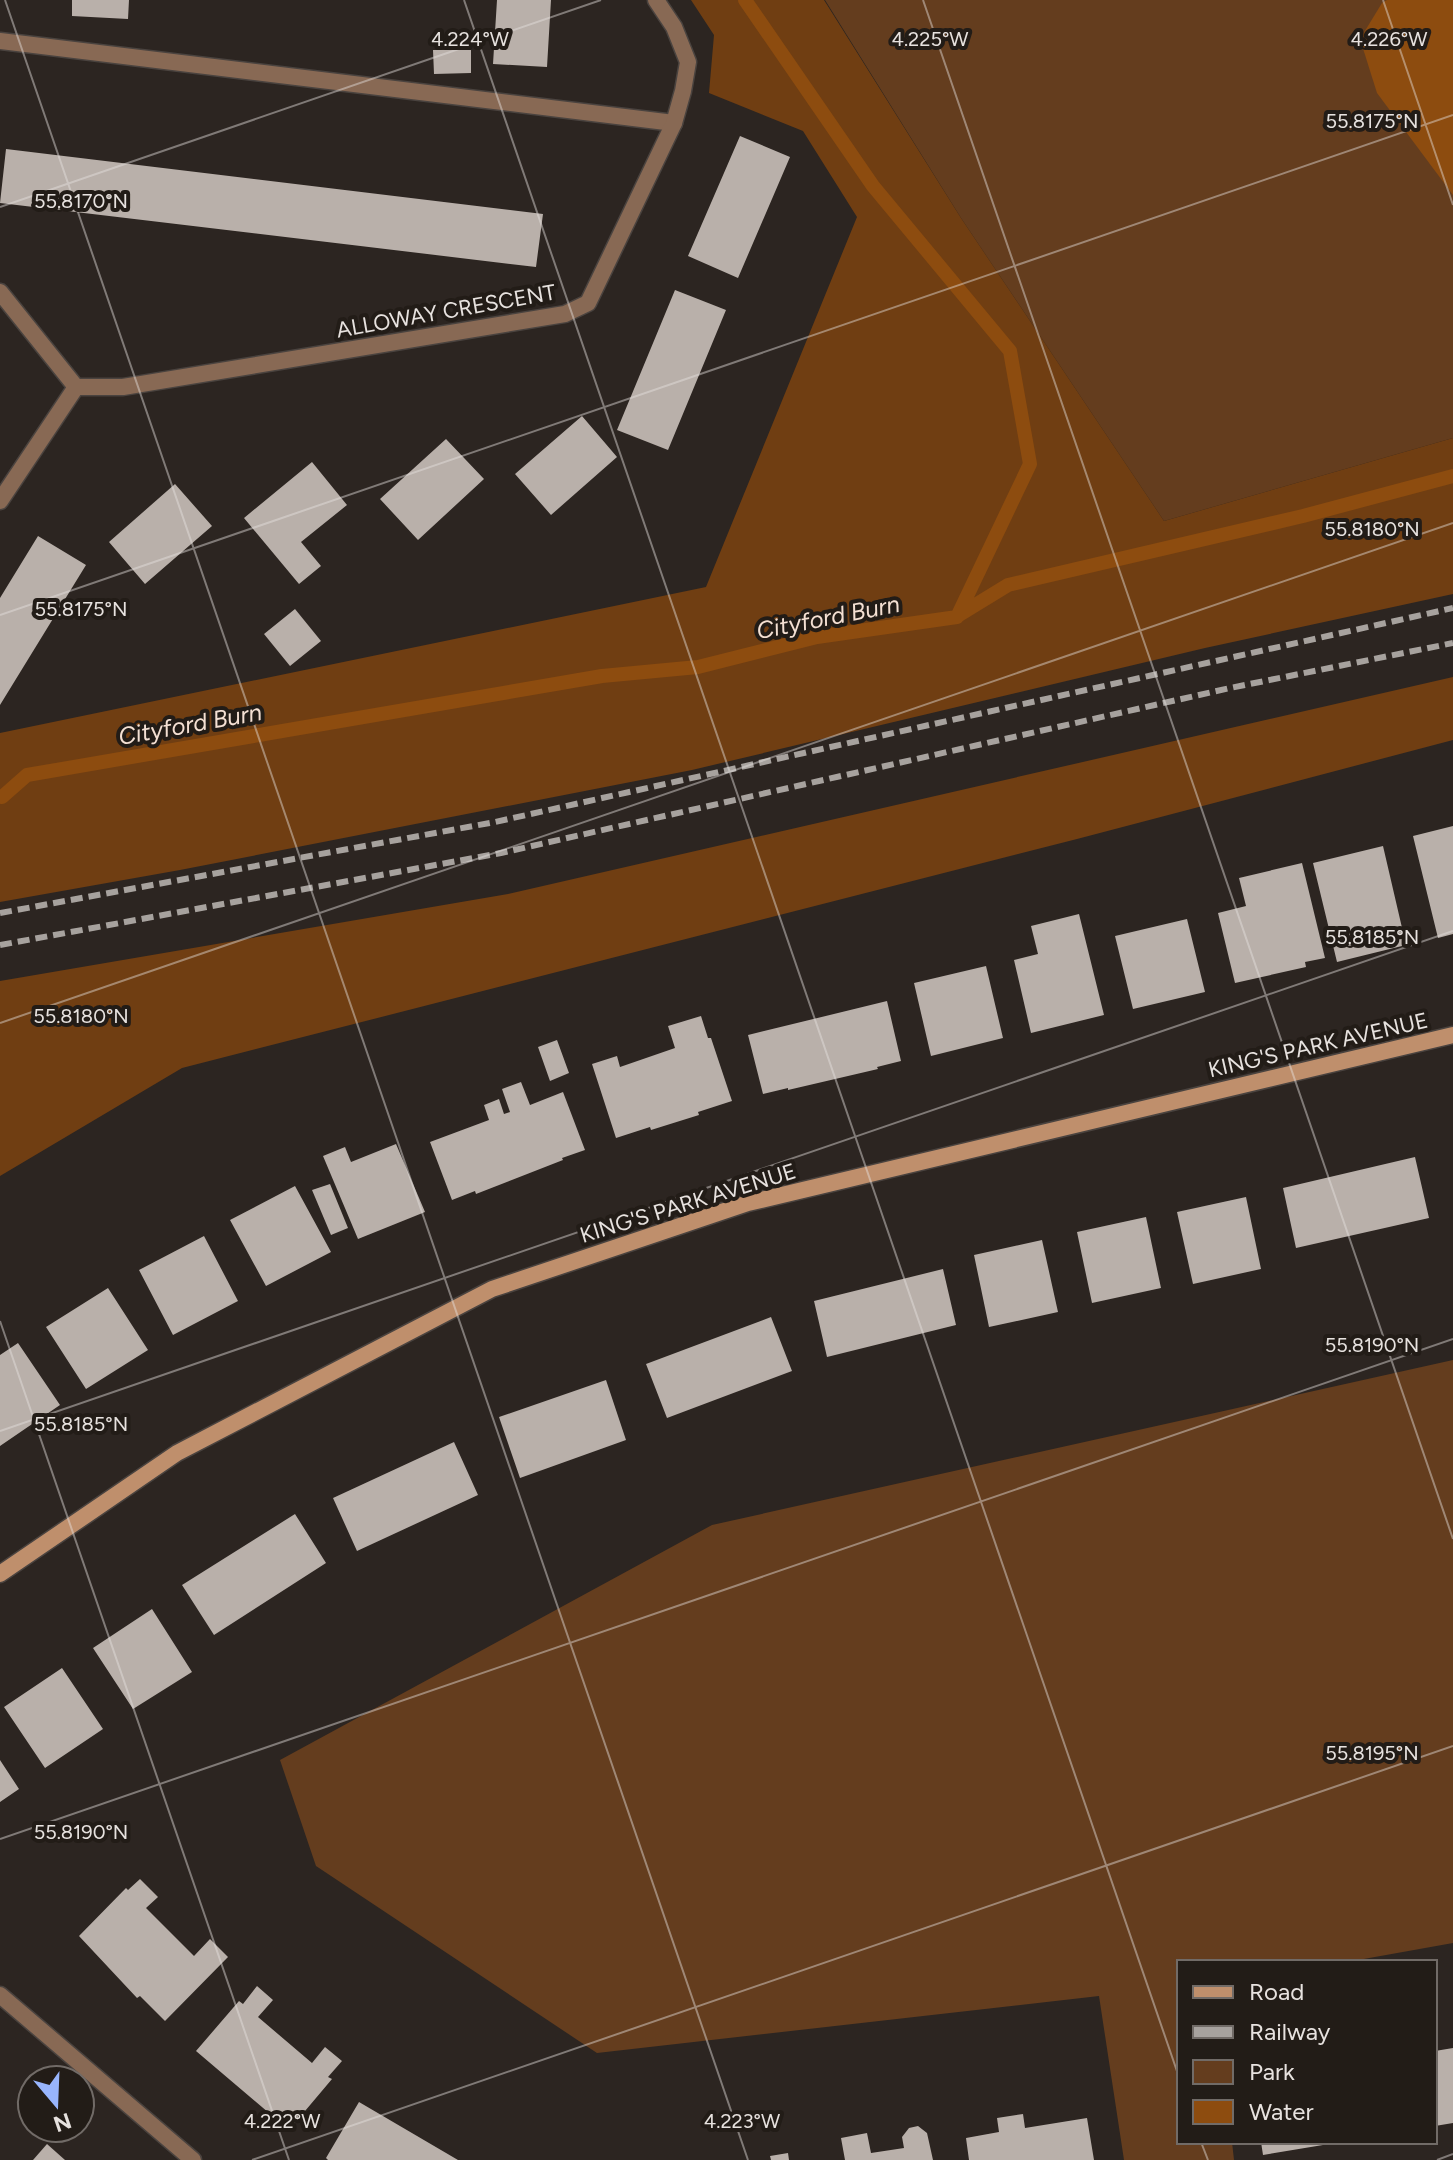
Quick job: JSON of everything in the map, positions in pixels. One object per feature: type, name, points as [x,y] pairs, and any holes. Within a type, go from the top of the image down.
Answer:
[{"type":"main road","name":"KING'S PARK AVENUE","points":[[0,1574],[177,1453],[492,1289],[748,1203],[1453,1035]]},
{"type":"street","name":"ALLOWAY CRESCENT","points":[[76,387],[123,387],[565,314],[588,303],[674,123],[688,62],[674,27],[656,0]]},
{"type":"street","points":[[0,41],[674,123]]},
{"type":"street","points":[[0,292],[76,387],[0,501]]},
{"type":"street","points":[[0,1995],[193,2160]]},
{"type":"green space","points":[[825,0],[1453,0],[1453,438],[1164,521],[961,218]]},
{"type":"green space","points":[[1453,1360],[1453,1943],[1358,1960],[1177,1960],[1177,2144],[1232,2144],[1234,2160],[1124,2160],[1099,1996],[597,2053],[316,1866],[280,1760],[712,1525]]},
{"type":"shaded area","points":[[691,0],[824,0],[961,218],[1164,521],[1453,438],[1453,594],[1205,648],[692,770],[0,902],[0,733],[706,587],[857,217],[803,131],[709,93],[714,35]]},
{"type":"shaded area","points":[[1453,677],[1453,740],[182,1068],[0,1176],[0,981],[508,894]]},
{"type":"water","points":[[1387,0],[1453,0],[1453,195],[1377,93],[1360,39],[1382,3]]},
{"type":"building","points":[[72,0],[129,0],[128,19],[72,16]]},
{"type":"building","points":[[497,0],[551,0],[547,67],[493,64]]},
{"type":"building","points":[[433,50],[471,50],[471,73],[434,74]]},
{"type":"building","points":[[740,136],[790,157],[738,278],[688,256]]},
{"type":"building","points":[[6,149],[543,214],[536,267],[0,203]]},
{"type":"building","points":[[675,290],[726,310],[668,450],[617,430]]},
{"type":"building","points":[[582,416],[617,457],[551,515],[515,474]]},
{"type":"building","points":[[446,439],[484,479],[418,540],[380,499]]},
{"type":"building","points":[[312,462],[347,505],[301,542],[321,566],[299,584],[244,518]]},
{"type":"building","points":[[175,484],[212,526],[145,584],[109,542]]},
{"type":"building","points":[[38,536],[86,565],[0,705],[0,598]]},
{"type":"building","points":[[295,609],[321,641],[290,666],[264,634]]},
{"type":"building","points":[[1453,826],[1453,934],[1438,938],[1413,836]]},
{"type":"building","points":[[1383,846],[1406,945],[1337,962],[1313,863]]},
{"type":"building","points":[[1302,863],[1325,958],[1305,962],[1306,967],[1235,983],[1218,913],[1246,906],[1239,878]]},
{"type":"building","points":[[1079,914],[1104,1015],[1031,1033],[1014,960],[1038,954],[1031,926]]},
{"type":"building","points":[[1187,919],[1205,992],[1133,1009],[1115,936]]},
{"type":"building","points":[[986,966],[1003,1038],[931,1056],[914,983]]},
{"type":"building","points":[[887,1001],[901,1061],[878,1069],[763,1094],[748,1035]]},
{"type":"building","points":[[701,1016],[732,1101],[698,1112],[699,1115],[616,1138],[592,1064],[617,1056],[620,1067],[675,1048],[668,1026]]},
{"type":"building","points":[[557,1040],[569,1073],[550,1081],[538,1047]]},
{"type":"building","points":[[521,1082],[530,1105],[563,1092],[585,1150],[476,1194],[475,1191],[452,1200],[430,1142],[489,1120],[484,1105],[499,1099],[504,1114],[510,1112],[502,1089]]},
{"type":"building","points":[[396,1144],[425,1212],[358,1239],[323,1156],[345,1147],[351,1162]]},
{"type":"building","points":[[1415,1157],[1429,1218],[1296,1248],[1283,1188]]},
{"type":"building","points":[[330,1184],[348,1228],[331,1235],[312,1190]]},
{"type":"building","points":[[295,1186],[331,1252],[266,1286],[230,1220]]},
{"type":"building","points":[[1246,1197],[1261,1269],[1193,1284],[1177,1212]]},
{"type":"building","points":[[1146,1217],[1161,1288],[1092,1303],[1077,1232]]},
{"type":"building","points":[[204,1236],[238,1301],[173,1335],[139,1270]]},
{"type":"building","points":[[1042,1240],[1058,1312],[989,1327],[974,1255]]},
{"type":"building","points":[[943,1269],[956,1325],[827,1357],[814,1301]]},
{"type":"building","points":[[108,1288],[148,1350],[86,1389],[46,1327]]},
{"type":"building","points":[[771,1317],[792,1371],[667,1418],[646,1364]]},
{"type":"building","points":[[18,1343],[60,1405],[0,1446],[0,1355]]},
{"type":"building","points":[[606,1380],[626,1440],[520,1478],[499,1417]]},
{"type":"building","points":[[454,1442],[478,1495],[357,1551],[333,1498]]},
{"type":"building","points":[[295,1514],[326,1563],[214,1635],[182,1585]]},
{"type":"building","points":[[152,1609],[192,1672],[133,1709],[93,1648]]},
{"type":"building","points":[[62,1668],[103,1729],[45,1768],[4,1707]]},
{"type":"building","points":[[0,1760],[19,1789],[0,1802]]},
{"type":"building","points":[[140,1879],[158,1897],[146,1908],[194,1956],[210,1939],[228,1957],[165,2021],[140,1996],[137,1998],[79,1936],[126,1888],[128,1890]]},
{"type":"building","points":[[257,1986],[273,2000],[258,2017],[312,2063],[325,2047],[342,2061],[328,2077],[332,2079],[289,2130],[196,2051],[239,2001],[243,2004]]},
{"type":"building","points":[[1453,2048],[1453,2123],[1437,2126],[1437,2051]]},
{"type":"building","points":[[359,2102],[458,2160],[328,2160],[326,2158]]},
{"type":"building","points":[[1023,2114],[1025,2128],[1087,2118],[1094,2160],[969,2160],[966,2138],[999,2132],[997,2118]]},
{"type":"building","points":[[918,2126],[927,2133],[933,2160],[845,2160],[841,2138],[867,2133],[871,2153],[904,2148],[902,2137],[909,2128]]},
{"type":"building","points":[[47,2144],[65,2160],[33,2160]]},
{"type":"building","points":[[1261,2144],[1329,2144],[1263,2155]]},
{"type":"building","points":[[788,2153],[789,2160],[771,2160],[770,2156]]},
{"type":"waterway","name":"Cityford Burn","points":[[2,797],[27,775],[602,676],[698,667],[817,637],[957,617],[1030,464],[1010,351],[873,186],[745,0]]},
{"type":"waterway","points":[[959,615],[1008,585],[1303,516],[1453,476]]},
{"type":"railway","points":[[0,913],[495,822],[1453,608]]},
{"type":"railway","points":[[0,945],[501,853],[1230,688],[1453,643]]}]
